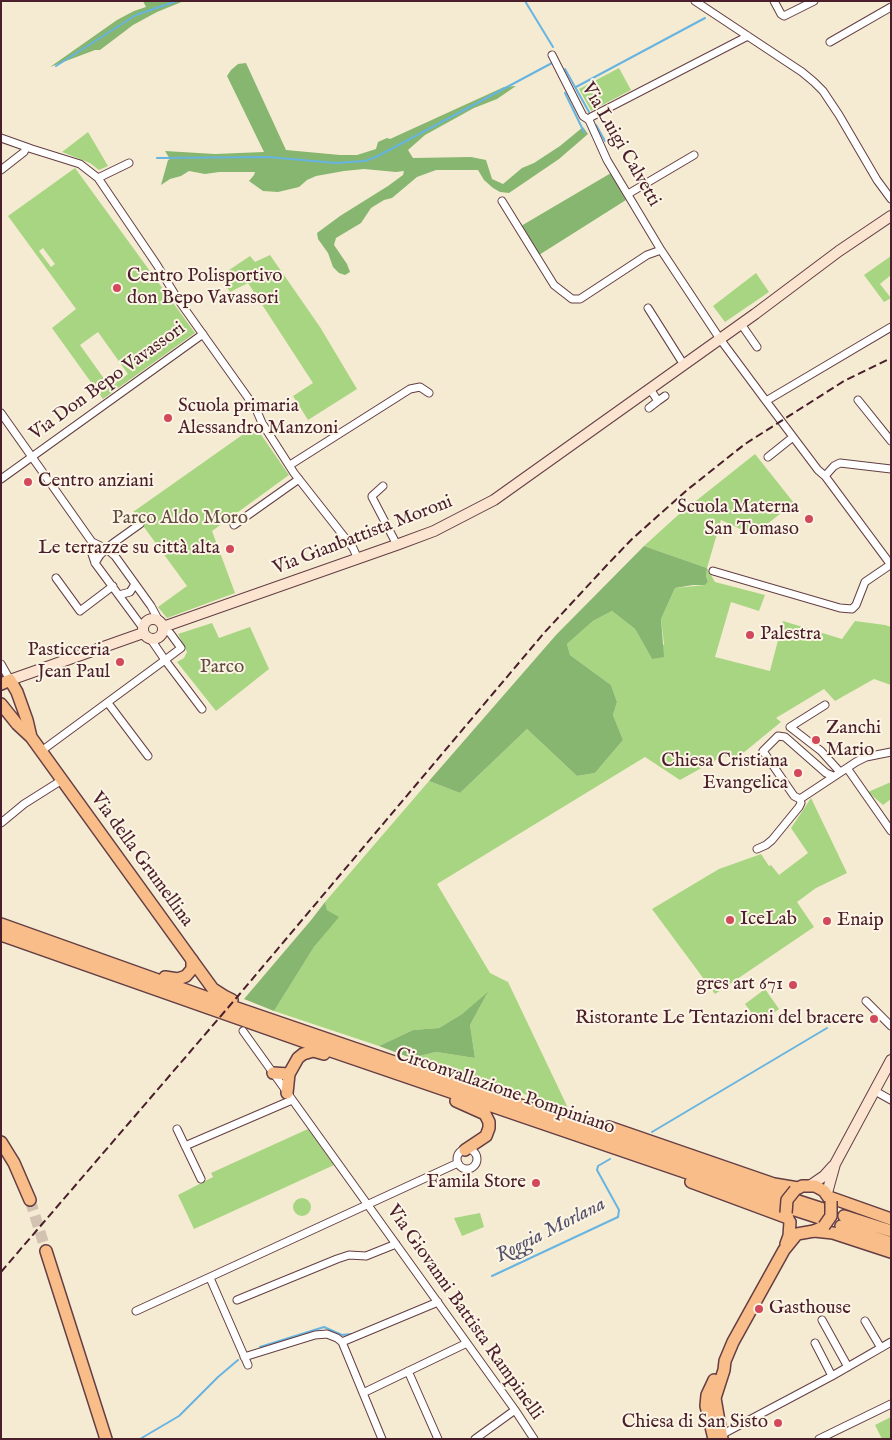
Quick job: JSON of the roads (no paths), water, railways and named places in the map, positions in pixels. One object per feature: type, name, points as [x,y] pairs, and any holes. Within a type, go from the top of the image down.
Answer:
[{"type":"main road","name":"Via Gianbattista Moroni","points":[[162,626],[358,559],[396,542],[434,531],[494,500],[741,324],[839,251],[891,216]]},
{"type":"main road","points":[[877,225],[891,222]]},
{"type":"main road","name":"Via Gianbattista Moroni","points":[[155,619],[162,626],[162,635],[158,639],[152,640],[144,633],[147,621],[155,619]]},
{"type":"main road","name":"Via Gianbattista Moroni","points":[[6,682],[144,633]]},
{"type":"main road","name":"Via della Grumellina","points":[[6,682],[18,692],[31,737]]},
{"type":"main road","name":"Via della Grumellina","points":[[1,704],[17,724],[31,737],[213,989],[224,996],[303,1024],[320,1036]]},
{"type":"main road","points":[[1,924],[131,970],[225,1009]]},
{"type":"main road","points":[[1,935],[225,1009]]},
{"type":"main road","points":[[131,970],[142,968],[167,978],[178,979],[190,972],[192,960]]},
{"type":"main road","name":"Circonvallazione Pompiniano","points":[[225,1009],[320,1036],[542,1112],[779,1199],[412,1078],[225,1009]]},
{"type":"main road","points":[[290,1096],[289,1074],[298,1058],[303,1054],[313,1051],[374,1072],[412,1078],[485,1114],[488,1118],[489,1128],[486,1136],[465,1150]]},
{"type":"main road","points":[[719,1438],[715,1398],[724,1361],[784,1250],[789,1236],[792,1205],[835,1164],[891,1060]]},
{"type":"main road","points":[[273,1073],[289,1074]]},
{"type":"main road","points":[[542,1112],[591,1121],[774,1184],[792,1205],[799,1229],[823,1214]]},
{"type":"main road","points":[[515,1113],[545,1130],[823,1214],[888,1218]]},
{"type":"main road","points":[[1,1142],[14,1163],[30,1200]]},
{"type":"main road","points":[[784,1250],[798,1234],[823,1214],[835,1164]]},
{"type":"main road","points":[[811,1185],[821,1188],[823,1214],[833,1233],[891,1252]]},
{"type":"main road","points":[[891,1231],[843,1221],[891,1243]]},
{"type":"main road","points":[[46,1251],[106,1439]]},
{"type":"street","points":[[695,1],[802,72],[823,91],[877,180],[891,199]]},
{"type":"street","points":[[774,1],[783,16],[814,1]]},
{"type":"street","points":[[830,42],[891,7]]},
{"type":"street","points":[[589,120],[591,117],[748,36]]},
{"type":"street","name":"Via Luigi Calvetti","points":[[552,55],[583,116],[589,120],[607,160],[661,250],[720,339],[785,428],[818,470],[825,476],[890,565]]},
{"type":"street","points":[[1,138],[26,148],[80,164],[98,178],[256,409],[262,423],[290,466],[353,548],[358,559]]},
{"type":"street","points":[[1,170],[24,152],[26,148]]},
{"type":"street","points":[[628,194],[694,155]]},
{"type":"street","points":[[98,178],[129,163]]},
{"type":"street","points":[[502,201],[554,285],[572,299],[580,299],[647,255],[661,250]]},
{"type":"street","points":[[648,308],[684,365]]},
{"type":"street","points":[[741,324],[757,347]]},
{"type":"street","points":[[766,401],[891,327]]},
{"type":"street","name":"Via Don Bepo Vavassori","points":[[1,479],[203,334]]},
{"type":"street","points":[[290,466],[410,389],[420,387],[429,393]]},
{"type":"street","points":[[650,389],[658,401]]},
{"type":"street","points":[[649,408],[665,396]]},
{"type":"street","points":[[858,400],[891,441]]},
{"type":"street","points":[[1,413],[92,542],[107,549],[115,556],[152,606],[162,626],[181,648],[40,752]]},
{"type":"street","points":[[768,457],[793,437]]},
{"type":"street","points":[[825,476],[834,466],[840,463],[891,469]]},
{"type":"street","points":[[234,525],[299,479]]},
{"type":"street","name":"Via Gianbattista Moroni","points":[[383,486],[372,497],[396,542]]},
{"type":"street","points":[[95,562],[100,554],[140,524]]},
{"type":"street","points":[[92,542],[92,554],[95,562],[144,633],[202,709]]},
{"type":"street","points":[[713,571],[840,608],[852,609],[856,605],[865,582],[890,565]]},
{"type":"street","points":[[56,578],[80,611],[113,586]]},
{"type":"street","points":[[119,596],[130,592],[135,584]]},
{"type":"street","points":[[1,664],[6,682]]},
{"type":"street","points":[[108,703],[148,756]]},
{"type":"street","points":[[825,705],[790,726],[821,751],[840,772]]},
{"type":"street","points":[[800,799],[794,796],[763,751],[778,736],[784,736],[826,773],[833,776]]},
{"type":"street","points":[[800,799],[833,776],[866,757],[891,752]]},
{"type":"street","points":[[847,768],[891,831]]},
{"type":"street","points":[[1,823],[24,804],[62,780]]},
{"type":"street","points":[[757,849],[772,840],[799,807],[800,799]]},
{"type":"street","points":[[866,1001],[891,1026]]},
{"type":"street","name":"Via Giovanni Battista Rampinelli","points":[[243,1031],[516,1410],[534,1439]]},
{"type":"street","points":[[875,1091],[891,1100]]},
{"type":"street","points":[[185,1146],[290,1096]]},
{"type":"street","points":[[177,1129],[201,1179]]},
{"type":"street","points":[[458,1163],[458,1154],[465,1150]]},
{"type":"street","name":"Via Giovanni Battista Rampinelli","points":[[136,1311],[458,1163],[466,1169],[471,1168],[475,1164],[476,1158],[474,1153],[465,1150]]},
{"type":"street","points":[[237,1300],[348,1255],[366,1256],[396,1244]]},
{"type":"street","points":[[210,1278],[248,1366]]},
{"type":"street","points":[[342,1342],[438,1302]]},
{"type":"street","points":[[822,1320],[848,1367]]},
{"type":"street","points":[[865,1321],[881,1348]]},
{"type":"street","points":[[244,1357],[315,1335],[327,1334],[337,1338],[342,1342],[382,1439]]},
{"type":"street","points":[[719,1438],[891,1342]]},
{"type":"street","points":[[363,1392],[467,1343]]},
{"type":"street","points":[[815,1344],[832,1376]]},
{"type":"street","points":[[408,1371],[438,1439]]},
{"type":"street","points":[[819,1439],[891,1404]]},
{"type":"street","points":[[475,1439],[516,1410]]},
{"type":"waterway","points":[[56,66],[136,15],[177,1]]},
{"type":"waterway","points":[[525,1],[553,47]]},
{"type":"waterway","points":[[576,87],[705,18]]},
{"type":"waterway","points":[[157,158],[268,157],[336,163],[365,161],[378,156],[552,63]]},
{"type":"waterway","points":[[565,69],[589,112]]},
{"type":"waterway","points":[[565,93],[584,132]]},
{"type":"waterway","points":[[596,125],[605,141]]},
{"type":"waterway","name":"Roggia Morlana","points":[[652,1132],[827,1028]]},
{"type":"waterway","name":"Roggia Morlana","points":[[492,1276],[618,1217],[619,1210],[597,1170],[598,1166],[610,1159]]},
{"type":"waterway","name":"Roggia Morlana","points":[[260,1347],[324,1327],[342,1335],[352,1334]]},
{"type":"waterway","name":"Roggia Morlana","points":[[140,1439],[179,1416],[238,1360]]},
{"type":"tunnel","points":[[30,1200],[46,1251]]},
{"type":"railway","points":[[1,1272],[238,996],[544,633],[632,539],[687,490],[745,444],[844,381],[891,358]]},
{"type":"place","name":"Centro Polisportivo don Bepo Vavassori","points":[[117,288]]},
{"type":"place","name":"Scuola primaria Alessandro Manzoni","points":[[168,418]]},
{"type":"place","name":"Centro anziani","points":[[28,482]]},
{"type":"place","name":"Scuola Materna San Tomaso","points":[[809,519]]},
{"type":"place","name":"Le terrazze su città alta","points":[[230,549]]},
{"type":"place","name":"Palestra","points":[[750,635]]},
{"type":"place","name":"Pasticceria Jean Paul","points":[[120,662]]},
{"type":"place","name":"Zanchi Mario","points":[[816,740]]},
{"type":"place","name":"Chiesa Cristiana Evangelica","points":[[798,773]]},
{"type":"place","name":"IceLab","points":[[730,920]]},
{"type":"place","name":"Enaip","points":[[827,921]]},
{"type":"place","name":"gres art 671","points":[[793,985]]},
{"type":"place","name":"Ristorante Le Tentazioni del bracere","points":[[874,1019]]},
{"type":"place","name":"Famila Store","points":[[536,1183]]},
{"type":"place","name":"Gasthouse","points":[[759,1309]]},
{"type":"place","name":"Chiesa di San Sisto","points":[[778,1423]]},
{"type":"park label","name":"Parco Aldo Moro","points":[[180,519]]},
{"type":"park label","name":"Parco","points":[[222,668]]}]
